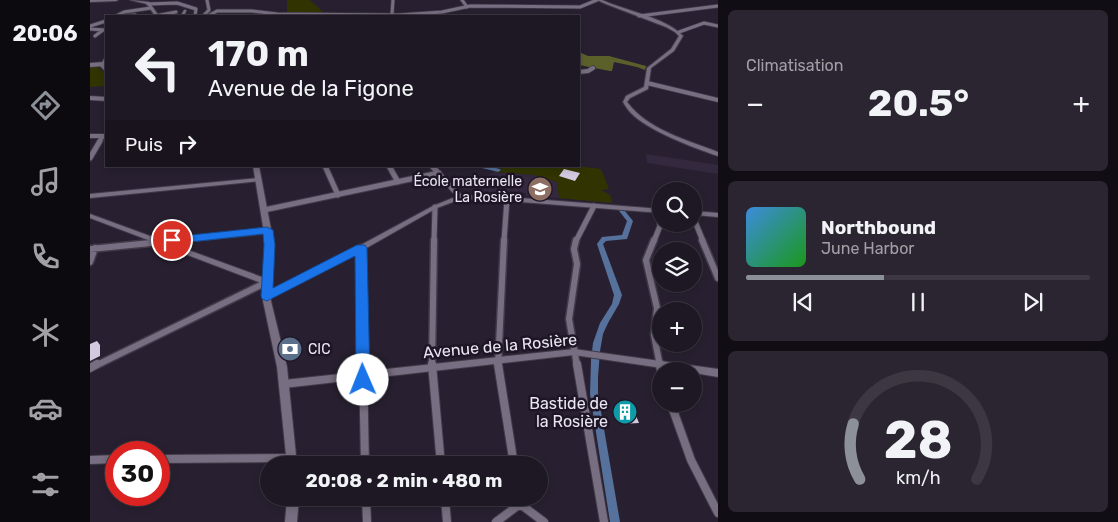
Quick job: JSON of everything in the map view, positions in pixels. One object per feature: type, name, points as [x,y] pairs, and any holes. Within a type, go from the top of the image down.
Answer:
[{"type":"main road","points":[[132,0],[150,6],[156,15]]},
{"type":"main road","points":[[256,167],[270,245],[267,296],[284,384],[291,456]]},
{"type":"main road","points":[[291,522],[292,506]]},
{"type":"street","points":[[90,1],[114,0]]},
{"type":"street","points":[[204,15],[208,11],[207,0]]},
{"type":"street","points":[[392,14],[394,0]]},
{"type":"street","points":[[462,0],[467,7]]},
{"type":"street","points":[[210,15],[216,11],[252,11],[277,14],[392,14],[442,12],[467,7],[580,7],[598,0],[637,16],[667,25],[679,32],[681,36],[677,46],[648,68],[648,83],[644,90],[627,98],[625,102],[629,108],[652,125],[718,154]]},
{"type":"street","points":[[118,15],[150,6],[175,4],[196,9],[195,15]]},
{"type":"street","points":[[170,13],[184,6]]},
{"type":"street","points":[[637,16],[718,6]]},
{"type":"street","points":[[183,15],[185,11]]},
{"type":"street","points":[[170,13],[176,12]]},
{"type":"street","points":[[90,27],[105,21]]},
{"type":"street","points":[[679,32],[704,23],[718,26]]},
{"type":"street","points":[[90,27],[105,30]]},
{"type":"street","points":[[95,36],[105,30]]},
{"type":"street","points":[[90,65],[104,62]]},
{"type":"street","points":[[580,72],[593,68]]},
{"type":"street","points":[[648,83],[718,100]]},
{"type":"street","points":[[100,98],[105,93]]},
{"type":"street","points":[[90,98],[105,99]]},
{"type":"street","points":[[90,136],[104,136]]},
{"type":"street","points":[[90,158],[104,136]]},
{"type":"street","points":[[90,148],[97,147]]},
{"type":"street","points":[[325,167],[338,195]]},
{"type":"street","points":[[390,167],[398,182]]},
{"type":"street","points":[[433,167],[460,197]]},
{"type":"street","points":[[264,210],[439,173]]},
{"type":"street","points":[[90,196],[258,180]]},
{"type":"street","points":[[267,296],[361,248],[435,207],[460,197],[507,198],[652,210]]},
{"type":"street","points":[[507,198],[497,360],[513,456]]},
{"type":"street","points":[[594,206],[577,238],[574,249],[576,264],[575,284],[569,319],[604,522]]},
{"type":"street","points":[[435,207],[432,367],[440,456]]},
{"type":"street","points":[[702,213],[718,214]]},
{"type":"street","points":[[90,216],[267,282]]},
{"type":"street","points":[[90,262],[93,248],[267,230]]},
{"type":"street","points":[[658,232],[646,260],[657,308],[654,335],[659,362]]},
{"type":"street","points":[[699,232],[718,278]]},
{"type":"street","points":[[361,248],[365,456]]},
{"type":"street","points":[[90,368],[267,282]]},
{"type":"street","name":"Avenue de la Rosière","points":[[284,384],[574,352],[606,356],[652,366]]},
{"type":"street","name":"Avenue de la Rosière","points":[[702,372],[718,373]]},
{"type":"street","points":[[673,412],[698,477],[718,513]]},
{"type":"street","points":[[90,460],[105,459]]},
{"type":"street","points":[[170,459],[260,461]]},
{"type":"street","points":[[366,506],[367,522]]},
{"type":"street","points":[[446,506],[447,522]]},
{"type":"street","points":[[496,522],[514,506]]},
{"type":"street","points":[[526,506],[544,522]]},
{"type":"shaded area","points":[[287,0],[310,0],[324,13],[287,13]]},
{"type":"shaded area","points":[[90,65],[98,65],[100,70],[105,72],[105,86],[90,87]]},
{"type":"shaded area","points":[[646,154],[718,165],[718,174],[647,163]]},
{"type":"shaded area","points":[[580,166],[601,169],[609,189],[601,190],[610,195],[612,203],[559,198],[557,182],[534,175],[494,172],[502,168]]},
{"type":"shaded area","points":[[494,172],[534,175],[557,182],[559,198],[526,196],[526,193],[483,192],[461,189]]},
{"type":"green space","points":[[580,52],[588,56],[609,56],[646,66],[645,70],[614,62],[612,71],[580,65]]},
{"type":"building","points":[[564,169],[580,173],[575,181],[559,176]]},
{"type":"building","points":[[97,341],[100,345],[100,356],[90,361],[90,344]]},
{"type":"building","name":"Bastide de la Rosière","points":[[621,401],[630,401],[639,423],[622,424],[615,406],[623,406]]},
{"type":"waterway","points":[[482,167],[498,170]]},
{"type":"waterway","points":[[615,522],[594,386],[599,334],[618,295],[600,244],[604,239],[625,237],[630,221],[619,207]]},
{"type":"place","name":"École maternelle La Rosière","points":[[540,189]]},
{"type":"place","name":"CIC","points":[[290,349]]},
{"type":"place","name":"Bastide de la Rosière","points":[[625,412]]},
{"type":"route","points":[[172,240],[267,230],[270,245],[267,296],[361,248],[363,380]]}]
